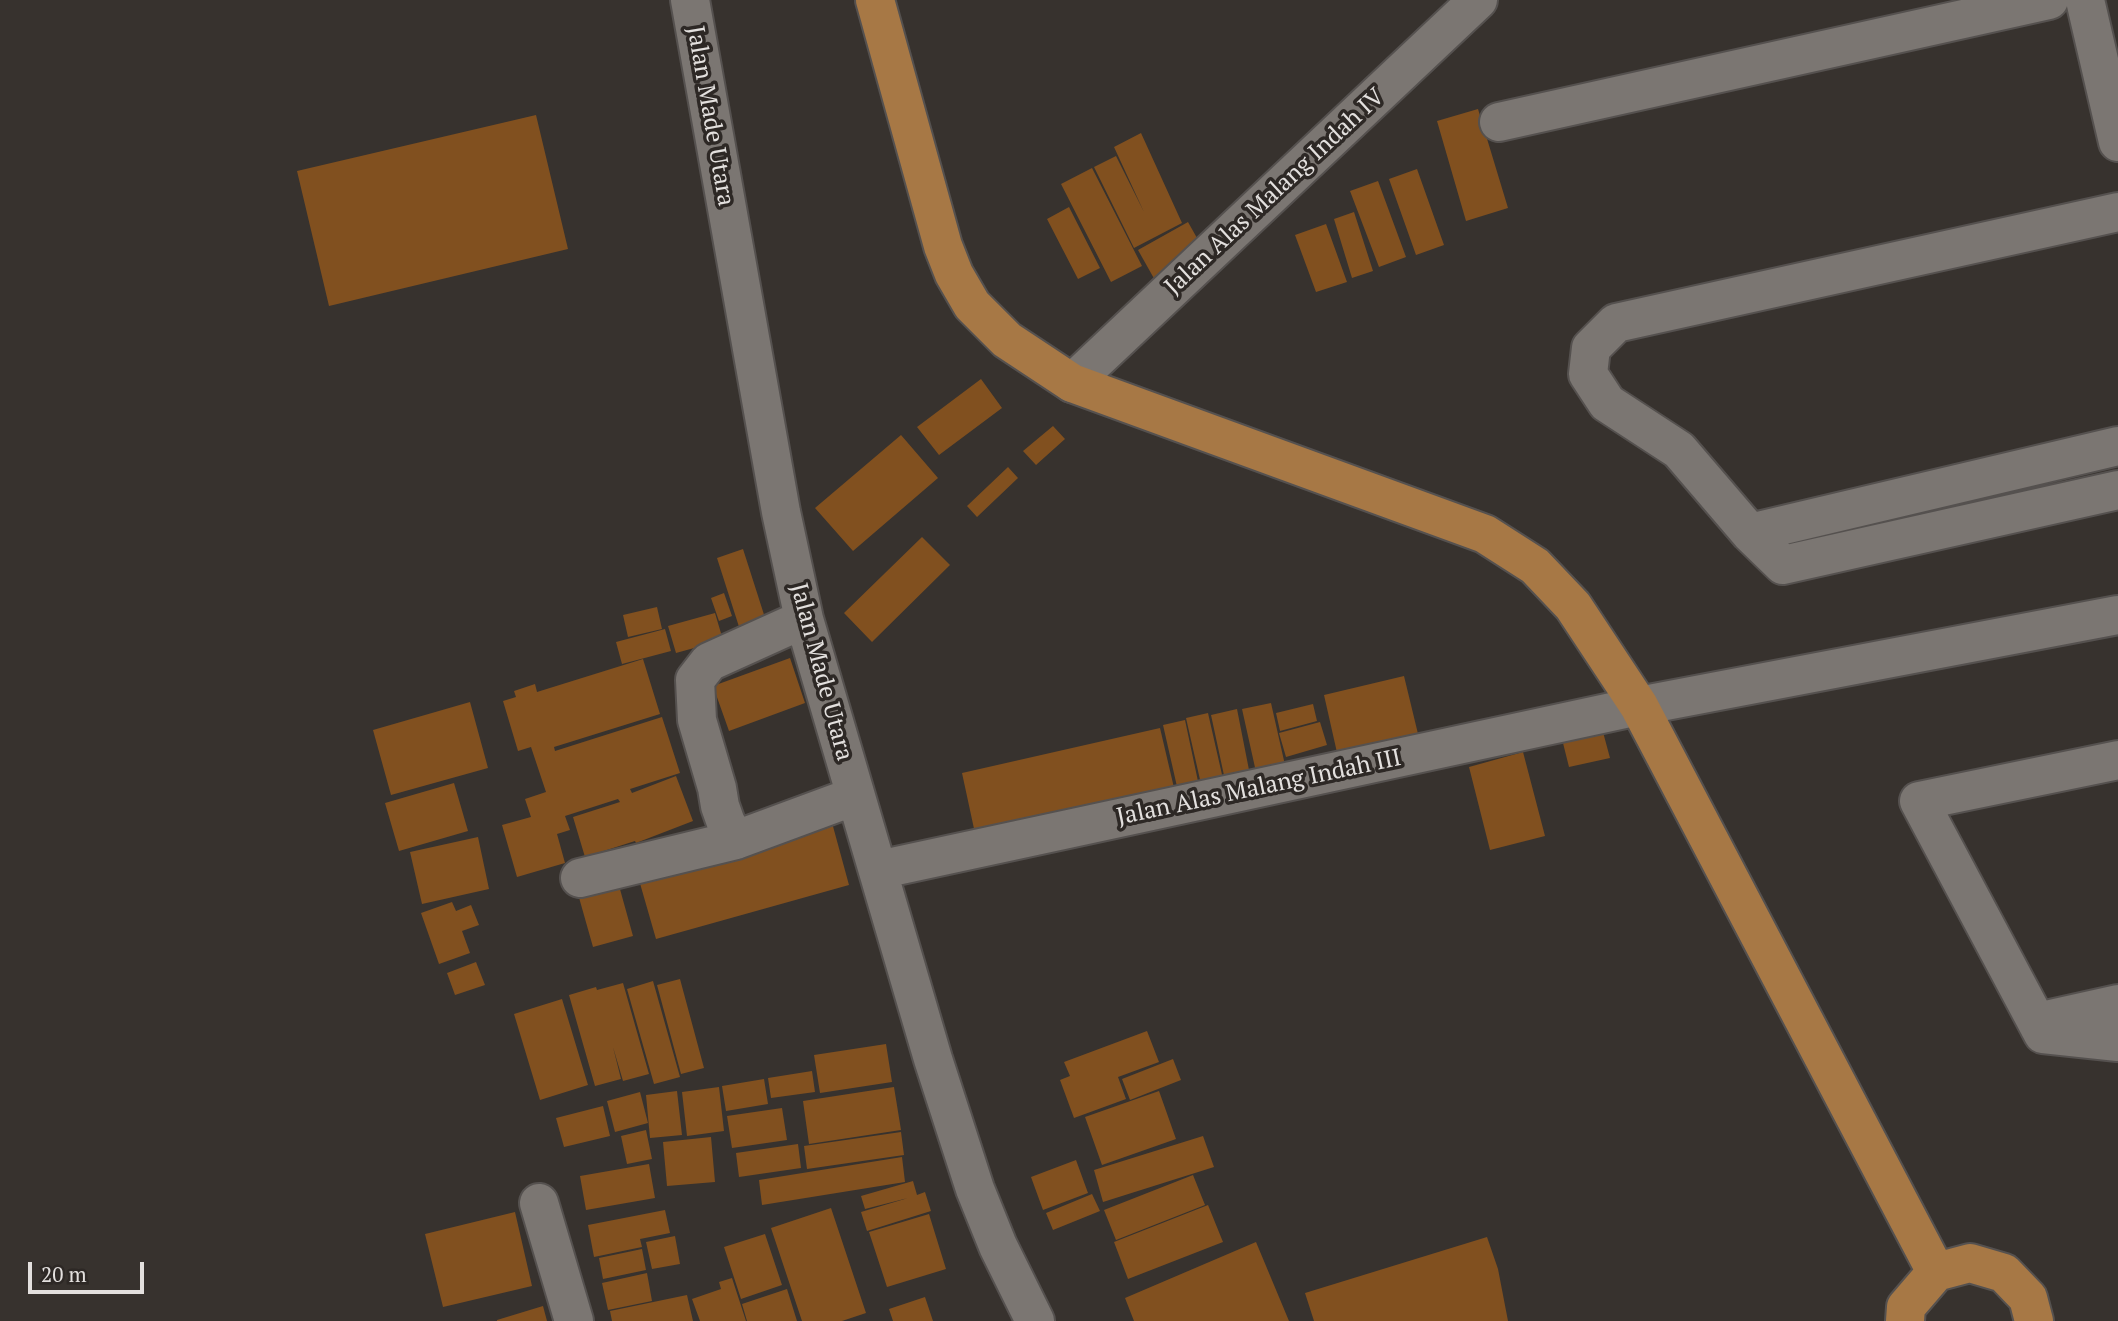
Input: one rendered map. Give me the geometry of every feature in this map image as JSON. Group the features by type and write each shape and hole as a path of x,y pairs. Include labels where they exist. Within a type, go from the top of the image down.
{"main road":[{"path":"875,0 943,246 954,274 972,305 1007,340 1072,383 1485,534 1535,566 1573,606 1639,706 1936,1272"},
{"path":"1905,1321 1906,1307 1936,1272 1970,1263 2004,1273 2028,1298 2034,1321"}],"street":[{"name":"Jalan Made Utara","path":"690,0 781,512 804,619 933,1059 975,1189 998,1246 1035,1321"},
{"name":"Jalan Alas Malang Indah IV","path":"1072,383 1478,0"},
{"path":"1499,122 2049,0"},
{"path":"2085,0 2118,142"},
{"path":"2118,212 1616,323 1591,348 1588,374 1607,403 1679,450 1751,533 1783,565 2118,490"},
{"path":"1751,533 2118,446"},
{"name":"Jalan Alas Malang Indah III","path":"878,870 1639,706 2118,615"},
{"path":"736,840 720,806 697,720 695,680 709,662 804,619"},
{"path":"2118,760 1919,801 2043,1034 2118,1042"},
{"path":"580,878 736,840 855,796"},
{"path":"2037,1023 2118,1004"},
{"path":"538,1203 574,1321"}],"building":[{"path":"1478,109 1508,208 1466,221 1437,121"},
{"path":"536,115 568,249 329,306 297,171"},
{"path":"1141,133 1182,223 1134,248 1094,167 1116,156 1144,212 1114,147"},
{"path":"1092,168 1142,266 1111,282 1061,184"},
{"path":"1417,169 1444,245 1416,255 1389,179"},
{"path":"1378,181 1406,257 1379,267 1350,191"},
{"path":"1069,207 1100,268 1078,279 1047,219"},
{"path":"1354,212 1373,271 1352,278 1334,219"},
{"path":"1188,222 1206,254 1156,282 1138,250"},
{"path":"1326,224 1347,282 1316,292 1295,235"},
{"path":"981,379 1002,408 939,455 917,427"},
{"path":"1053,426 1065,439 1036,465 1023,451"},
{"path":"901,435 938,478 853,551 815,508"},
{"path":"1008,467 1018,478 977,517 967,506"},
{"path":"922,537 950,565 872,642 844,613"},
{"path":"743,549 767,624 741,633 717,558"},
{"path":"724,593 732,616 719,621 711,598"},
{"path":"657,607 662,629 628,637 623,615"},
{"path":"715,613 723,640 676,653 668,626"},
{"path":"665,629 671,651 622,664 616,642"},
{"path":"790,658 805,703 729,731 713,686"},
{"path":"643,659 660,714 554,747 555,751 662,717 680,773 630,789 632,793 676,776 693,821 636,843 635,841 585,857 573,817 620,802 618,799 565,816 570,830 557,834 565,863 517,877 502,825 531,817 525,799 546,792 531,747 518,751 503,701 516,697 514,691 535,684 537,692"},
{"path":"1404,676 1419,738 1338,757 1324,695"},
{"path":"470,702 488,768 391,795 373,730"},
{"path":"1271,703 1285,765 1256,772 1242,709"},
{"path":"1313,704 1317,721 1280,731 1276,713"},
{"path":"1237,709 1250,775 1225,780 1211,715"},
{"path":"1208,713 1223,779 1201,784 1186,718"},
{"path":"1185,720 1199,786 1178,791 1163,725"},
{"path":"1320,722 1327,745 1286,757 1279,733"},
{"path":"1160,728 1175,792 976,838 962,773"},
{"path":"1603,732 1610,758 1569,767 1563,743"},
{"path":"1523,752 1545,836 1490,850 1469,767"},
{"path":"454,783 468,831 399,851 385,803"},
{"path":"831,819 849,885 656,939 637,873"},
{"path":"478,837 489,889 422,904 410,852"},
{"path":"618,882 633,936 593,947 578,894"},
{"path":"452,902 456,911 471,905 479,925 462,931 470,953 439,964 421,913"},
{"path":"476,962 485,985 455,995 447,973"},
{"path":"680,979 704,1068 681,1074 657,985"},
{"path":"653,981 680,1077 654,1084 627,989"},
{"path":"623,983 649,1074 623,1081 613,1047 621,1079 595,1086 569,995"},
{"path":"562,999 588,1085 540,1100 514,1014"},
{"path":"1147,1031 1159,1062 1118,1077 1126,1099 1074,1118 1060,1080 1070,1076 1064,1062"},
{"path":"886,1044 892,1082 820,1093 814,1055"},
{"path":"1173,1059 1181,1080 1130,1100 1122,1079"},
{"path":"812,1071 815,1092 771,1098 768,1078"},
{"path":"764,1079 768,1104 726,1111 722,1086"},
{"path":"719,1087 724,1131 687,1136 682,1092"},
{"path":"894,1087 901,1130 809,1144 803,1101"},
{"path":"677,1091 682,1135 650,1138 646,1095"},
{"path":"1159,1091 1176,1139 1102,1165 1085,1117"},
{"path":"640,1092 648,1123 615,1132 607,1101"},
{"path":"603,1106 610,1136 564,1147 556,1118"},
{"path":"782,1108 787,1140 732,1148 727,1116"},
{"path":"646,1130 652,1159 627,1164 621,1136"},
{"path":"901,1132 904,1155 807,1169 804,1146"},
{"path":"1203,1136 1214,1167 1103,1202 1094,1170"},
{"path":"711,1137 715,1182 667,1186 663,1142"},
{"path":"798,1144 801,1168 739,1177 736,1153"},
{"path":"902,1157 905,1182 762,1205 759,1180"},
{"path":"1076,1160 1088,1193 1043,1210 1031,1177"},
{"path":"649,1164 655,1198 586,1210 580,1176"},
{"path":"1193,1175 1205,1205 1116,1240 1104,1210"},
{"path":"913,1181 917,1195 925,1192 931,1211 867,1231 861,1212 908,1198 865,1209 861,1196"},
{"path":"1092,1194 1100,1211 1053,1230 1046,1213"},
{"path":"1208,1205 1223,1242 1128,1279 1114,1242"},
{"path":"831,1208 866,1313 842,1321 802,1321 771,1228"},
{"path":"665,1210 670,1233 640,1239 642,1247 594,1257 588,1225"},
{"path":"515,1212 532,1286 443,1307 425,1234"},
{"path":"929,1214 946,1269 887,1287 869,1232"},
{"path":"765,1234 782,1285 741,1299 724,1247"},
{"path":"675,1236 680,1264 652,1269 646,1242"},
{"path":"1487,1237 1498,1269 1508,1321 1314,1321 1305,1293"},
{"path":"1256,1242 1289,1321 1134,1321 1125,1298"},
{"path":"642,1249 646,1270 603,1279 599,1258"},
{"path":"647,1273 652,1301 608,1310 602,1283"},
{"path":"732,1278 746,1321 700,1321 692,1299 721,1289 719,1282"},
{"path":"787,1289 797,1321 747,1321 742,1304"},
{"path":"687,1295 693,1321 612,1321 610,1311"},
{"path":"925,1297 933,1321 893,1321 889,1309"},
{"path":"543,1306 547,1321 497,1321 497,1320"}]}
